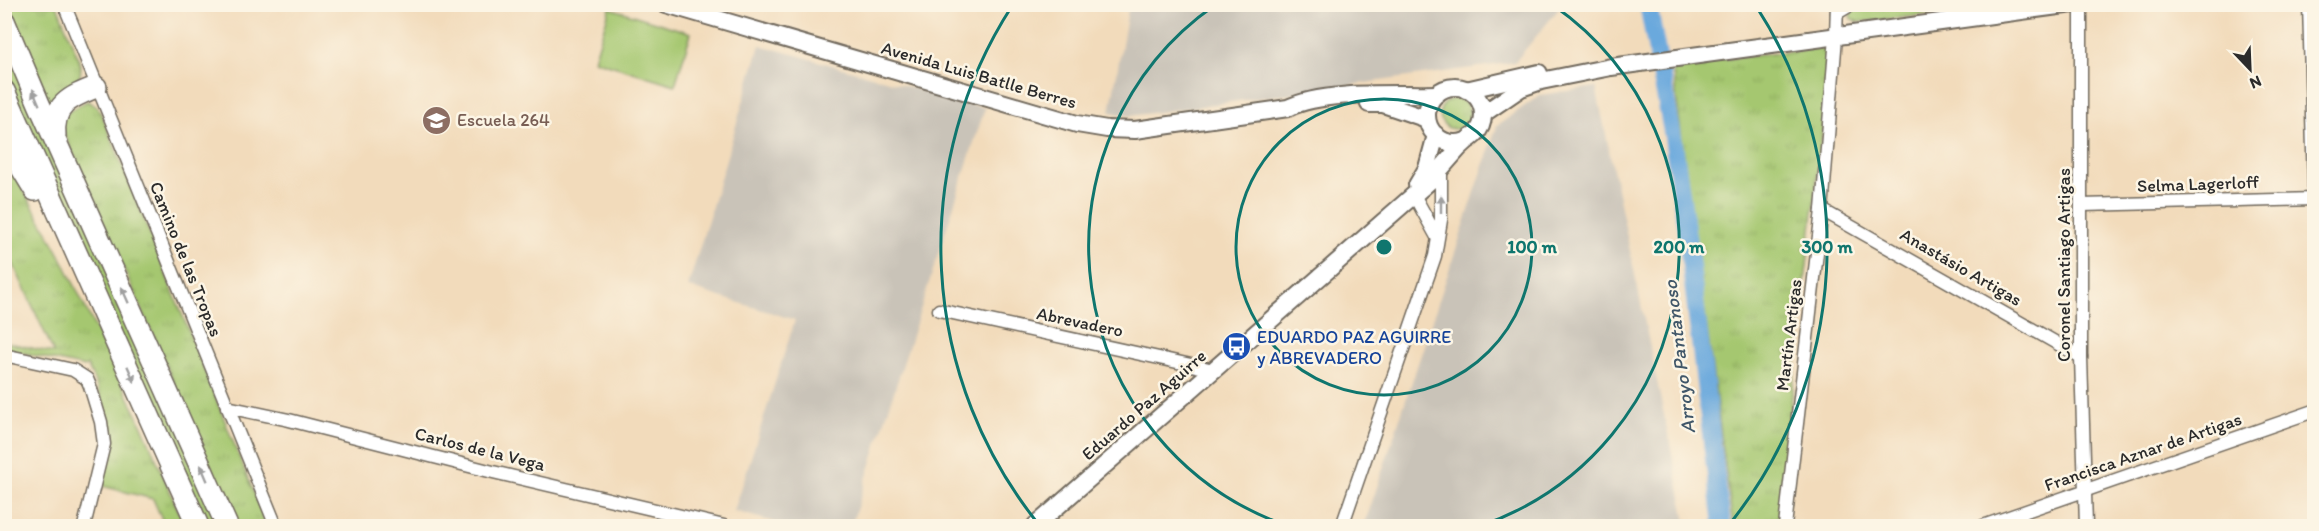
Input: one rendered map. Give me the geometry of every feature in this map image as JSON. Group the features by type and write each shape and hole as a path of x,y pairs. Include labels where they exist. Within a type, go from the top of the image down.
{"highway":[{"path":"4,21 227,526"},
{"path":"55,140 55,117 61,106 77,94 96,87"},
{"path":"4,91 198,526"},
{"path":"4,139 79,260"}],"main road":[{"name":"Avenida Luis Batlle Berres","path":"666,4 691,8 1077,124 1107,129 1135,130 1288,108 1298,110 1350,104 1383,104 1427,119"},
{"path":"1483,114 1521,88 1541,81 1619,67 2073,4"},
{"path":"1466,90 1478,99 1483,114 1478,131 1464,141 1449,142 1436,135 1427,119 1431,101 1437,94 1451,88 1466,90 1539,73 1591,66 1619,67"},
{"name":"Avenida Luis Batlle Berres","path":"1288,108 1297,103 1351,95 1437,94"},
{"path":"1433,171 1436,135"},
{"name":"Eduardo Paz Aguirre","path":"1035,526 1413,195 1433,171 1471,138"}],"street":[{"name":"Camino de las Tropas","path":"64,4 276,526"},
{"path":"1837,9 1852,4"},
{"name":"Coronel Santiago Artigas","path":"2081,4 2081,357 2086,526"},
{"path":"2309,4 2314,187"},
{"name":"Martín Artigas","path":"1785,526 1822,210 1837,9"},
{"path":"1341,526 1435,256 1441,220 1433,171"},
{"path":"1413,195 1427,215 1437,237"},
{"name":"Selma Lagerloff","path":"2082,205 2314,199"},
{"name":"Anastásio Artigas","path":"1822,210 2081,357"},
{"name":"Abrevadero","path":"939,310 1214,370"},
{"path":"4,355 78,372 87,379 101,422 104,444 84,526"},
{"name":"Carlos de la Vega","path":"227,407 279,417 493,472 724,526"},
{"name":"Francisca Aznar de Artigas","path":"1983,526 2314,411"}],"shaded area":[{"path":"1129,4 1562,5 1515,62 1130,116 1110,112"},
{"path":"760,45 985,108 851,526 788,526 734,511 795,320 688,287"},
{"path":"1596,87 1687,526 1364,526 1497,126 1540,95"}],"green space":[{"path":"7,5 57,5 81,66 76,85 53,111"},
{"path":"1859,5 2022,5 1859,22 1851,19 1850,14"},
{"path":"610,8 691,33 675,85 594,60"},
{"path":"4,35 222,526 205,526 29,132 5,77"},
{"path":"1824,48 1830,51 1829,73 1777,526 1733,526 1672,65"},
{"path":"1455,99 1466,103 1470,114 1466,125 1455,129 1444,125 1440,114 1444,103"},
{"path":"87,101 97,107 102,115 267,526 237,526 61,126 60,116"},
{"path":"4,156 59,253 138,417 185,526 165,526 153,499 102,486 108,458 109,434 105,410 87,365 85,367 5,349 5,342 54,353 5,246"}],"waterway":[{"name":"Arroyo Pantanoso","path":"1648,4 1673,137 1722,526"}],"place":[{"name":"Escuela 264","path":"436,120"},
{"name":"EDUARDO PAZ AGUIRRE y ABREVADERO","path":"1236,347"}]}
